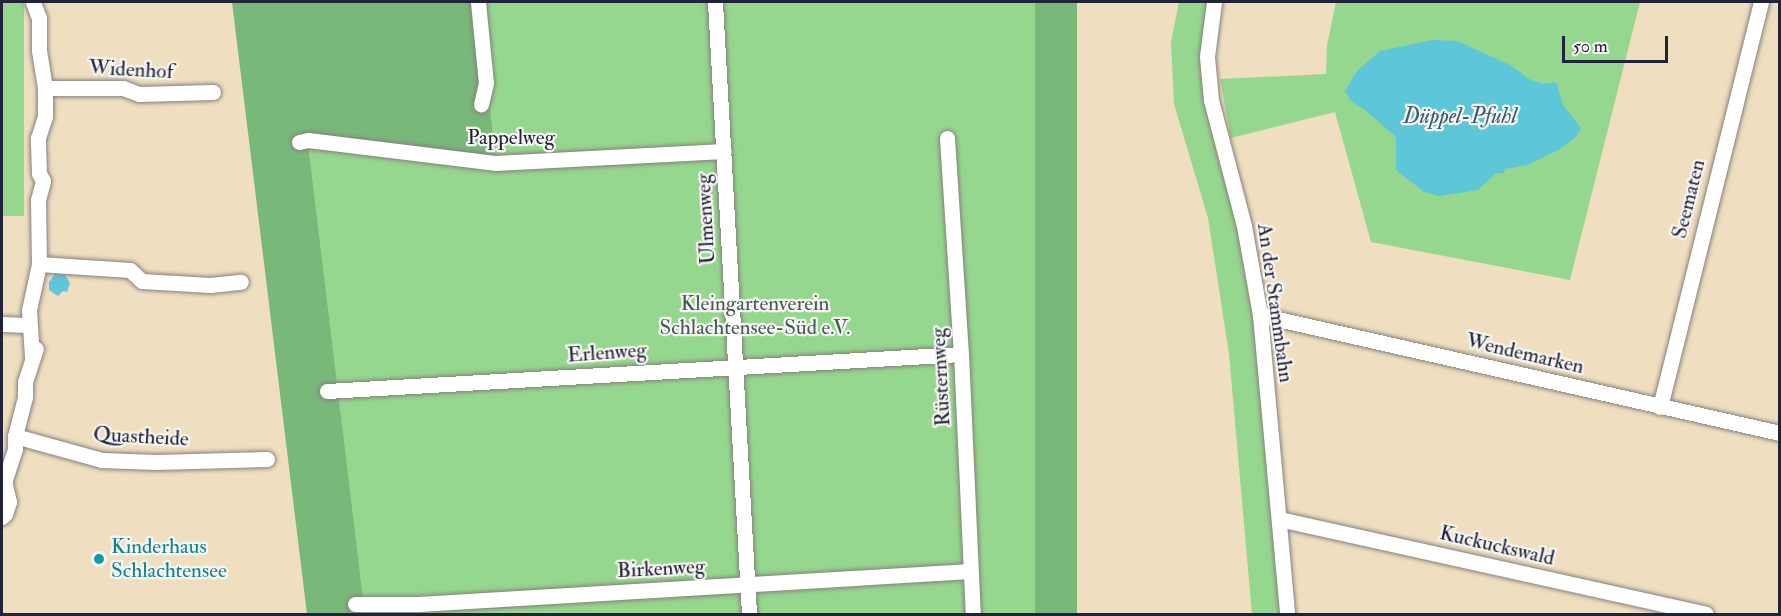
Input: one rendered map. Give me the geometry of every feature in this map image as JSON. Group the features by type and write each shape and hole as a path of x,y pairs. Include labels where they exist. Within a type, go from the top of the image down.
{"street":[{"path":"32,357 28,310 39,264 38,200 43,189 43,181 39,173 38,138 45,117 45,88 39,50 39,18 33,2"},
{"path":"39,18 45,2"},
{"path":"478,2 486,83 481,104"},
{"name":"Ulmenweg","path":"715,2 749,615"},
{"name":"An der Stammbahn","path":"1214,2 1207,57 1211,100 1244,226 1260,315 1287,615"},
{"name":"Seematen","path":"1660,407 1761,2"},
{"name":"Widenhof","path":"45,88 123,88 139,94 213,92"},
{"name":"Rüsternweg","path":"947,138 961,354 973,615"},
{"name":"Pappelweg","path":"299,142 308,140 495,163 724,151"},
{"path":"39,264 130,270 142,281 210,285 241,282"},
{"path":"2,517 9,502 3,487 15,449 15,436 32,357 39,343 39,309 35,287"},
{"name":"Wendemarken","path":"1260,315 1779,433"},
{"path":"2,324 28,326"},
{"name":"Erlenweg","path":"327,391 961,354"},
{"name":"Quastheide","path":"15,436 102,460 156,462 267,459"},
{"name":"Kuckuckswald","path":"1279,519 1706,615"},
{"name":"Birkenweg","path":"355,604 418,604 970,571"}],"green space":[{"path":"2,2 24,2 24,216 2,216"},
{"path":"232,2 480,2 496,170 308,145 365,614 307,614"},
{"name":"Kleingartenverein Schlachtensee-Süd e.V.","path":"480,2 1035,2 1073,614 365,614 307,144"},
{"path":"1035,2 1077,2 1077,614 1035,614"},
{"path":"1179,2 1214,2 1207,57 1244,226 1287,614 1252,614 1229,354 1208,218 1174,104 1171,42"},
{"path":"1336,2 1640,2 1570,280 1371,242 1335,112 1231,138 1220,79 1326,74 1327,45"}],"water":[{"name":"Düppel-Pfuhl","path":"1433,40 1457,41 1510,65 1529,79 1542,84 1556,82 1563,105 1581,128 1577,136 1560,149 1528,165 1505,169 1504,173 1495,174 1478,190 1439,196 1424,192 1396,170 1396,137 1365,110 1352,102 1345,91 1357,71 1380,51"},
{"path":"55,274 65,275 70,283 67,292 63,291 58,296 49,290 49,282"}],"place":[{"name":"Kinderhaus Schlachtensee","path":"99,559"}]}
